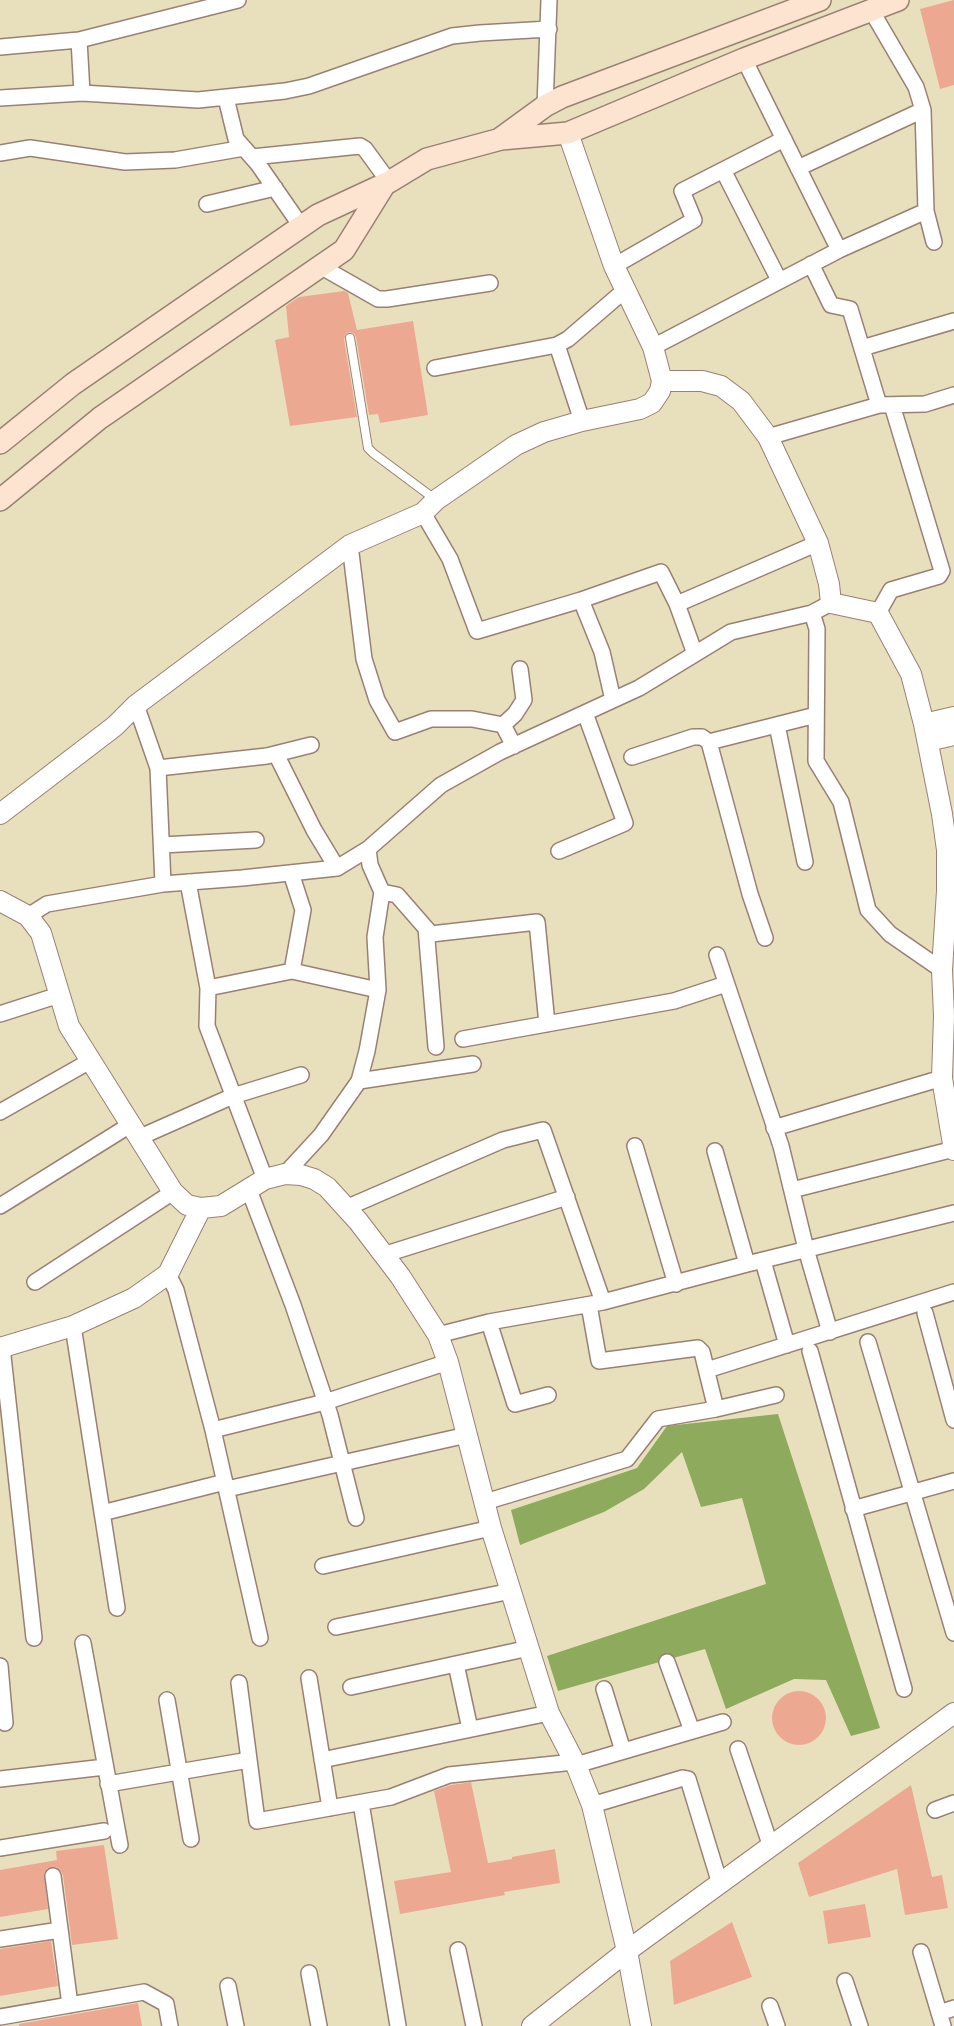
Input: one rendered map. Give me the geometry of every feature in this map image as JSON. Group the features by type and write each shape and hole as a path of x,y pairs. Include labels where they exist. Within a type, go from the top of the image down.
{"main road":[{"path":"501,139 545,106 562,97 795,5 820,0"},
{"path":"0,443 74,384 301,226 318,215 387,183 427,159 501,139 568,134 869,5 898,0"},
{"path":"0,500 100,418 344,250 387,183"}],"street":[{"path":"0,47 79,40 238,0"},
{"path":"545,106 549,0"},
{"path":"869,5 916,87 923,110 926,211 934,242"},
{"path":"0,98 82,93 198,100 226,98 297,89 452,36 549,29"},
{"path":"79,40 82,93"},
{"path":"744,59 839,250"},
{"path":"226,98 236,139 275,188 301,226"},
{"path":"798,168 923,110"},
{"path":"0,814 115,726 136,705 350,545 429,506 516,445 544,432 582,421 640,409 652,403 660,391 662,381 653,347 614,266 568,134"},
{"path":"614,266 694,220 682,191 784,139"},
{"path":"0,153 30,148 125,162 360,146 365,149 387,183"},
{"path":"723,170 779,280"},
{"path":"207,204 275,188"},
{"path":"653,347 839,250 926,211"},
{"path":"811,264 831,305 850,308 862,348 886,405 942,571 939,576 891,590 878,613"},
{"path":"320,266 378,299 490,283"},
{"path":"435,368 557,345 568,339 625,290"},
{"path":"862,348 954,321"},
{"path":"557,345 582,421"},
{"path":"662,381 702,381 721,386 741,401 768,437 818,543 829,584 831,603"},
{"path":"768,437 886,405 925,404 954,396"},
{"path":"429,506 477,631 581,600 661,572 695,654"},
{"path":"676,604 818,543"},
{"path":"350,545 364,659 376,699 395,732 432,719 472,719 503,725"},
{"path":"581,600 602,652 614,699"},
{"path":"28,916 47,904 163,884 337,868 368,849 441,785 514,746 639,688 731,632 812,613 831,603 878,613 911,674 926,733 942,814 947,850 942,970 949,1016 942,1078 954,1150 792,1190"},
{"path":"812,613 817,629 816,761 841,802 868,910 890,934 942,970"},
{"path":"503,725 515,714 524,700 520,669"},
{"path":"136,705 158,768 163,884"},
{"path":"559,851 625,823 585,713"},
{"path":"709,742 816,715"},
{"path":"926,733 954,717"},
{"path":"503,725 514,746"},
{"path":"777,725 805,862"},
{"path":"926,733 954,735"},
{"path":"632,757 693,737 702,737 709,742 750,894 765,938"},
{"path":"158,768 276,754 311,745"},
{"path":"276,754 314,830 337,868"},
{"path":"162,845 256,840"},
{"path":"285,1174 321,1135 359,1081 368,1051 378,990 375,938 382,892 370,865 368,849"},
{"path":"291,873 303,910 292,971"},
{"path":"188,882 208,988 207,1026 233,1096 293,1305 326,1402 356,1518"},
{"path":"382,892 397,895 431,934 537,922 547,1024"},
{"path":"0,902 28,916 40,933 69,1026 173,1192 187,1205 201,1209 221,1206 257,1184 285,1174 314,1179 327,1187 384,1255 438,1335 448,1362 491,1528 549,1713 575,1763 591,1805 627,1951 641,2026"},
{"path":"426,927 436,1047"},
{"path":"717,955 774,1128 830,1332"},
{"path":"208,988 292,971 378,990"},
{"path":"464,1039 674,1001 726,984"},
{"path":"0,1014 59,995"},
{"path":"0,1112 90,1061"},
{"path":"359,1081 473,1064"},
{"path":"0,1206 134,1132 233,1096 301,1075"},
{"path":"774,1128 942,1078"},
{"path":"345,1208 503,1140 543,1130 567,1197 596,1304 599,1361 695,1347 700,1349 716,1409"},
{"path":"635,1146 676,1284"},
{"path":"716,1151 747,1264"},
{"path":"35,1282 173,1192"},
{"path":"384,1255 567,1197"},
{"path":"34,1638 1,1347 73,1326 134,1298 168,1274 201,1209"},
{"path":"438,1335 489,1322 596,1304 954,1213"},
{"path":"763,1261 787,1345"},
{"path":"168,1274 176,1290 213,1430 260,1638"},
{"path":"707,1370 954,1292"},
{"path":"925,1313 954,1420"},
{"path":"489,1322 515,1404 548,1395"},
{"path":"73,1326 117,1608"},
{"path":"868,1342 954,1634"},
{"path":"810,1351 904,1689"},
{"path":"213,1430 326,1402 448,1362"},
{"path":"484,1502 627,1459 658,1419 776,1395"},
{"path":"102,1513 343,1464 467,1435"},
{"path":"853,1509 954,1481"},
{"path":"323,1566 491,1528"},
{"path":"336,1627 511,1591"},
{"path":"83,1643 120,1845"},
{"path":"351,1687 529,1648"},
{"path":"667,1662 692,1731"},
{"path":"456,1664 470,1729"},
{"path":"0,1666 5,1723"},
{"path":"309,1678 330,1808"},
{"path":"239,1683 257,1821 391,1797 449,1775 575,1763 723,1722"},
{"path":"604,1689 623,1751"},
{"path":"167,1700 191,1839"},
{"path":"322,1760 549,1713"},
{"path":"532,2026 627,1951 954,1713"},
{"path":"738,1749 771,1847"},
{"path":"108,1784 249,1760"},
{"path":"0,1779 105,1767"},
{"path":"591,1805 683,1778 688,1779 720,1884"},
{"path":"361,1803 398,2026"},
{"path":"935,1810 954,1803"},
{"path":"0,1848 104,1831"},
{"path":"53,1876 70,2005"},
{"path":"0,1939 60,1930"},
{"path":"458,1950 474,2026"},
{"path":"921,1952 945,2016"},
{"path":"309,1974 319,2026"},
{"path":"845,1981 860,2026"},
{"path":"228,1986 236,2026"},
{"path":"0,2017 144,1992 166,2004 170,2026"},
{"path":"770,2006 777,2026"}],"lane":[{"path":"350,338 368,448 429,506"}],"green space":[{"path":"778,1414 880,1728 851,1736 826,1680 794,1679 726,1709 705,1649 558,1691 547,1656 766,1584 742,1498 701,1507 682,1452 644,1489 604,1512 520,1545 511,1510 637,1468 667,1426"}],"building":[{"path":"954,0 954,85 940,89 920,9"},
{"path":"344,291 348,293 357,330 413,321 428,415 380,423 378,414 369,415 356,337 350,332 344,339 357,417 290,426 275,340 289,337 286,306 299,297"},
{"path":"799,1691 818,1699 826,1718 818,1737 799,1745 780,1737 772,1718 780,1699"},
{"path":"471,1782 488,1863 555,1849 560,1883 504,1892 505,1895 400,1914 394,1881 451,1872 434,1791 451,1785"},
{"path":"911,1785 932,1877 942,1875 948,1908 905,1915 897,1869 809,1897 798,1863"},
{"path":"104,1845 118,1939 72,1945 63,1875 56,1867 48,1868 44,1873 48,1909 0,1917 0,1870 57,1860 56,1851"},
{"path":"865,1904 871,1937 828,1944 823,1911"},
{"path":"732,1922 752,1977 674,2005 670,1961"},
{"path":"51,1941 58,1986 0,1996 0,1949"},
{"path":"138,2003 142,2026 19,2026 19,2024"}]}
